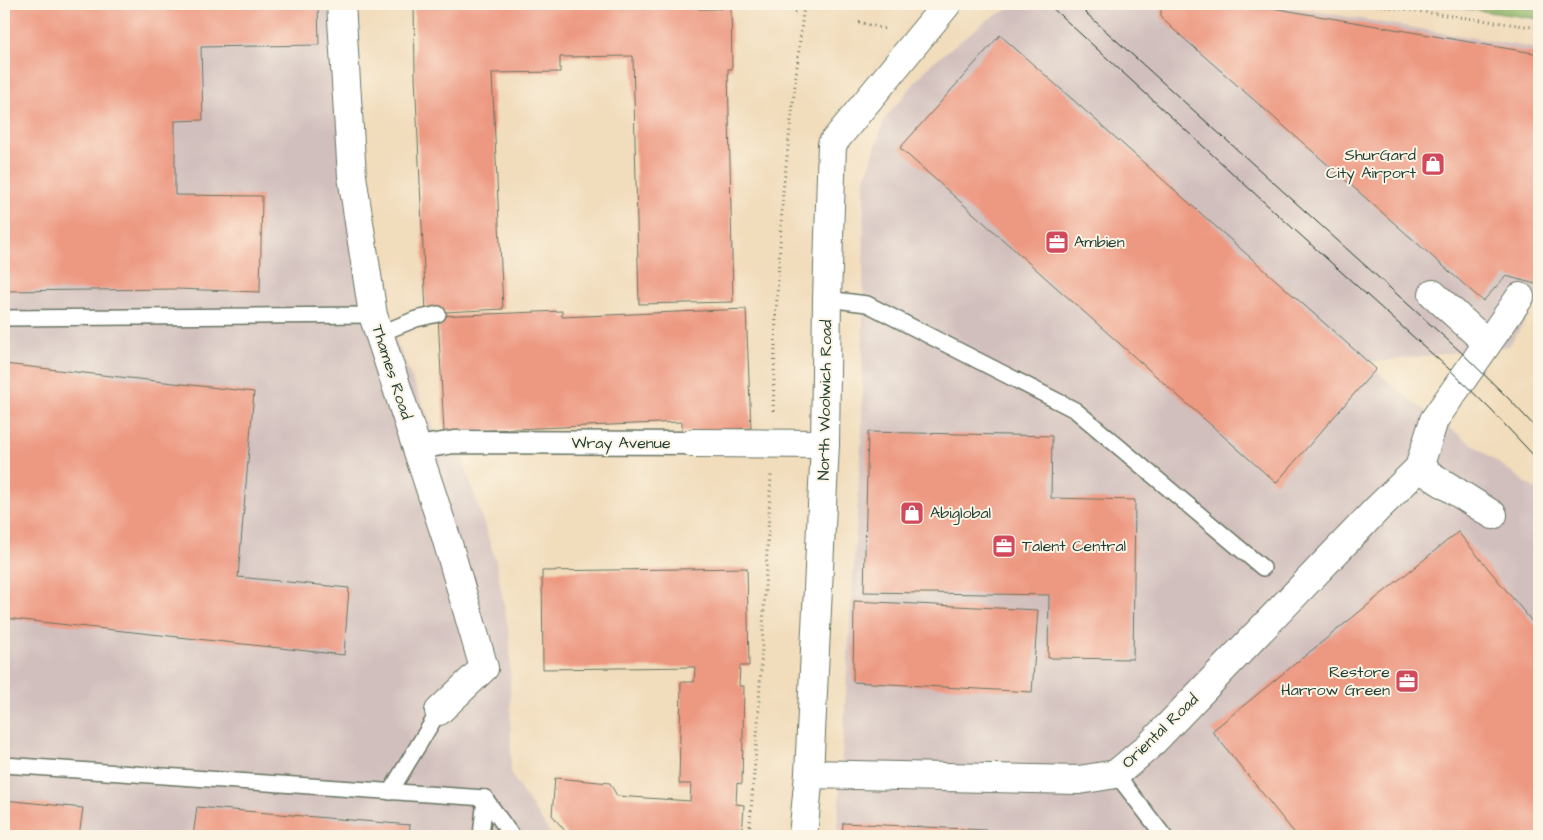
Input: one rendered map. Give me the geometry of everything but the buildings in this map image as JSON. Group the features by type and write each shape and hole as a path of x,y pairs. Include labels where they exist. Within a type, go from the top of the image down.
{"street":[{"name":"Thames Road","path":"341,4 352,176 376,325 446,537 484,668 438,711"},
{"name":"North Woolwich Road","path":"804,836 809,774 825,444 832,144 943,5"},
{"path":"1433,294 1487,343"},
{"name":"Oriental Road","path":"809,774 1079,780 1116,774 1149,746 1378,508 1419,468 1434,420 1520,297"},
{"name":"Wray Avenue","path":"417,448 454,442 825,444"},
{"path":"1419,468 1493,515"}],"lane":[{"path":"827,299 867,304 1075,410 1263,568"},
{"path":"4,318 376,325 438,314"},
{"path":"390,792 438,711"},
{"path":"4,765 485,798"},
{"path":"1116,774 1164,836"},
{"path":"481,836 485,798"},
{"path":"485,798 512,836"}],"path":[{"path":"773,413 776,314 784,192 805,4"},
{"path":"1366,4 1539,28"},
{"path":"790,10 799,13"},
{"path":"859,22 887,29 891,24"},
{"path":"749,836 758,723 771,471"}],"shaded area":[{"path":"4,4 332,4 350,232 437,438 462,457 496,561 510,639 511,775 552,836 4,836"},
{"path":"1019,4 1272,4 1539,49 1539,299 1509,346 1368,363 1405,396 1539,492 1539,836 837,836 862,431 864,182 885,118 931,64 987,20"}],"green space":[{"path":"1430,4 1539,4 1539,19"}],"tram line":[{"path":"1048,4 1449,369 1539,461"},
{"path":"1076,4 1462,353 1539,431"}],"place":[{"name":"ShurGard City Airport","path":"1433,164"},
{"name":"Ambien","path":"1057,242"},
{"name":"Abiglobal","path":"912,513"},
{"name":"Talent Central","path":"1004,546"},
{"name":"Restore Harrow Green","path":"1407,681"}]}
